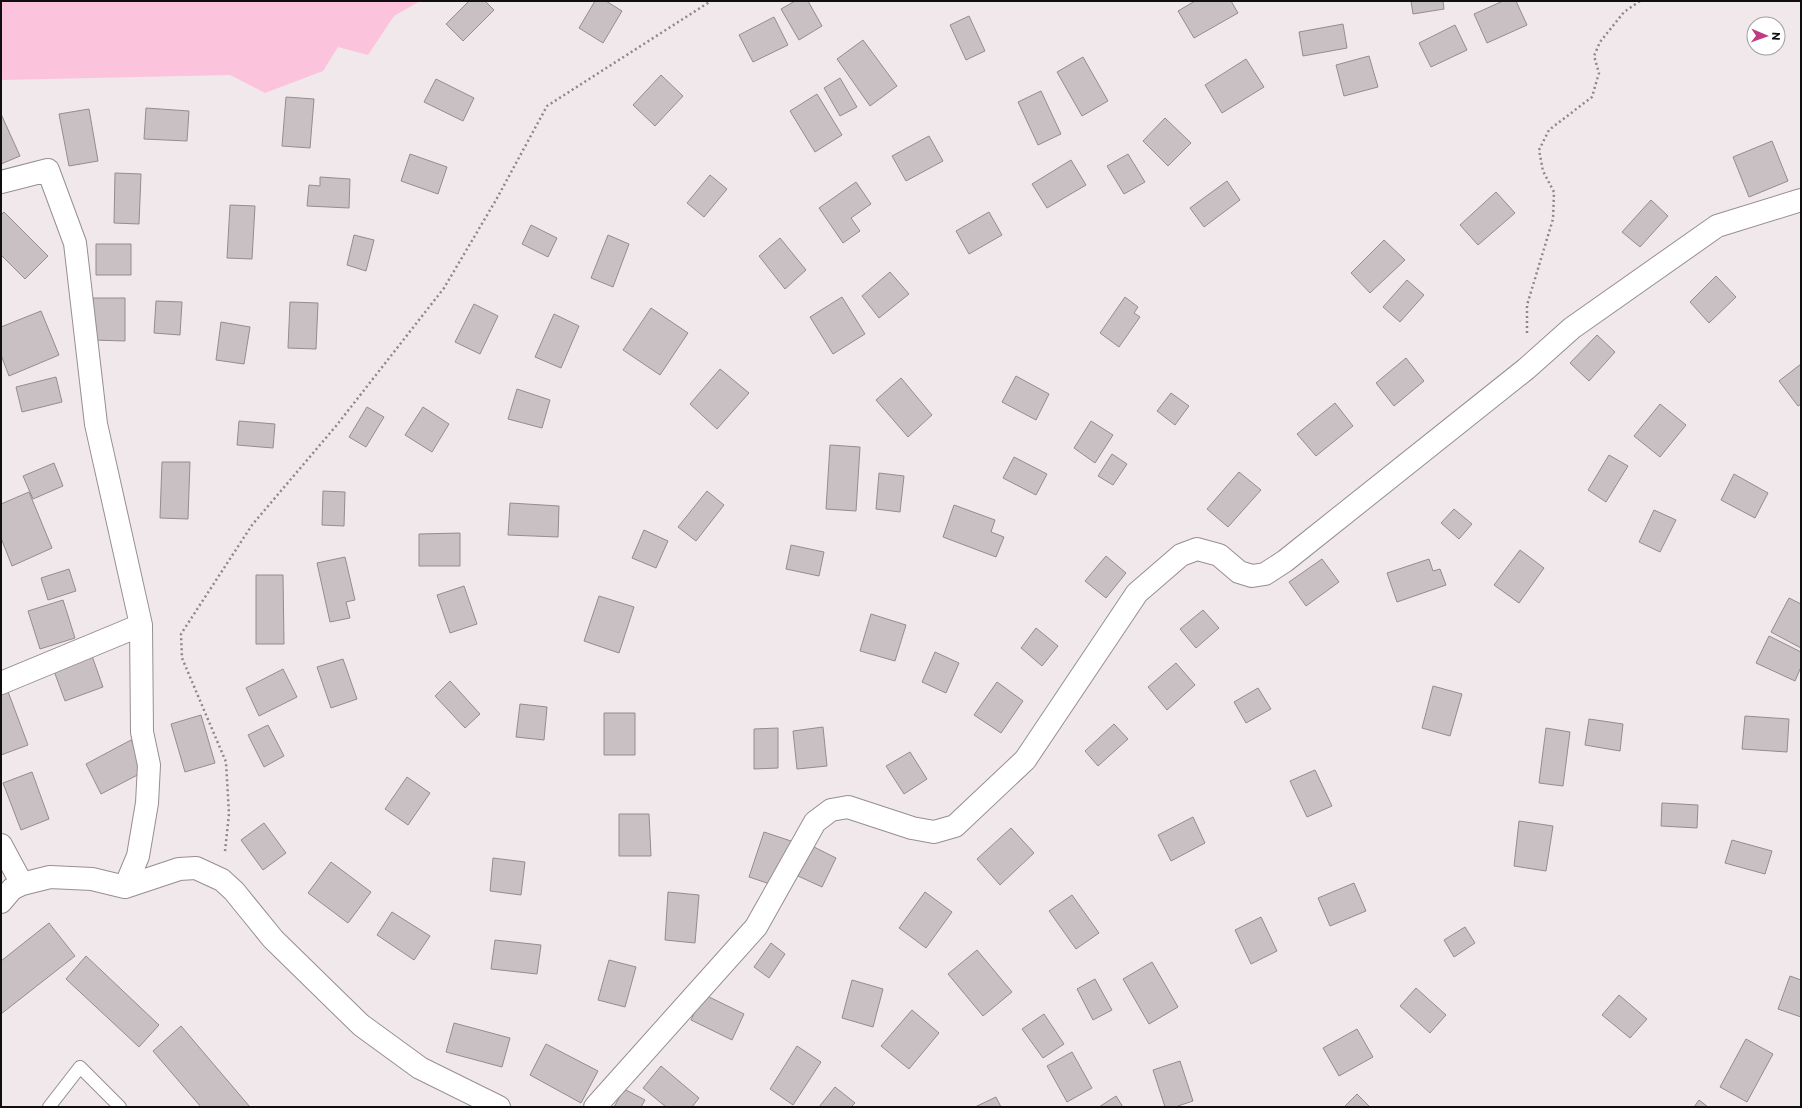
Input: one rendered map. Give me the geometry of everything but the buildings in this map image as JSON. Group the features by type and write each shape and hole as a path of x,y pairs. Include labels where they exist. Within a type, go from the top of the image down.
{"street":[{"path":"1,182 48,170 75,243 96,424 142,625 142,732 149,773 147,803 138,856 125,887"},
{"path":"595,1107 756,927 815,822 831,810 848,807 912,828 934,832 955,826 1025,760 1137,593 1181,555 1197,549 1219,555 1239,572 1252,576 1265,574 1285,561 1526,369 1572,328 1717,226 1801,200"},
{"path":"1,683 142,625"},
{"path":"1,845 22,884"},
{"path":"1,902 12,889 22,884 50,877 92,879 125,887 179,869 196,868 222,880 234,891 273,939 361,1025 420,1068 499,1107"}],"lane":[{"path":"49,1107 80,1067 120,1107"}],"path":[{"path":"222,880 229,814 226,762 182,658 181,634 252,525 336,426 444,288 496,200 547,106 711,1"},
{"path":"1526,369 1527,305 1553,219 1554,192 1543,172 1539,150 1549,130 1592,97 1599,73 1594,56 1600,42 1624,12 1640,1"}],"shaded area":[{"path":"1,1 420,1 394,16 368,55 338,47 323,71 265,93 230,75 1,80"}]}
